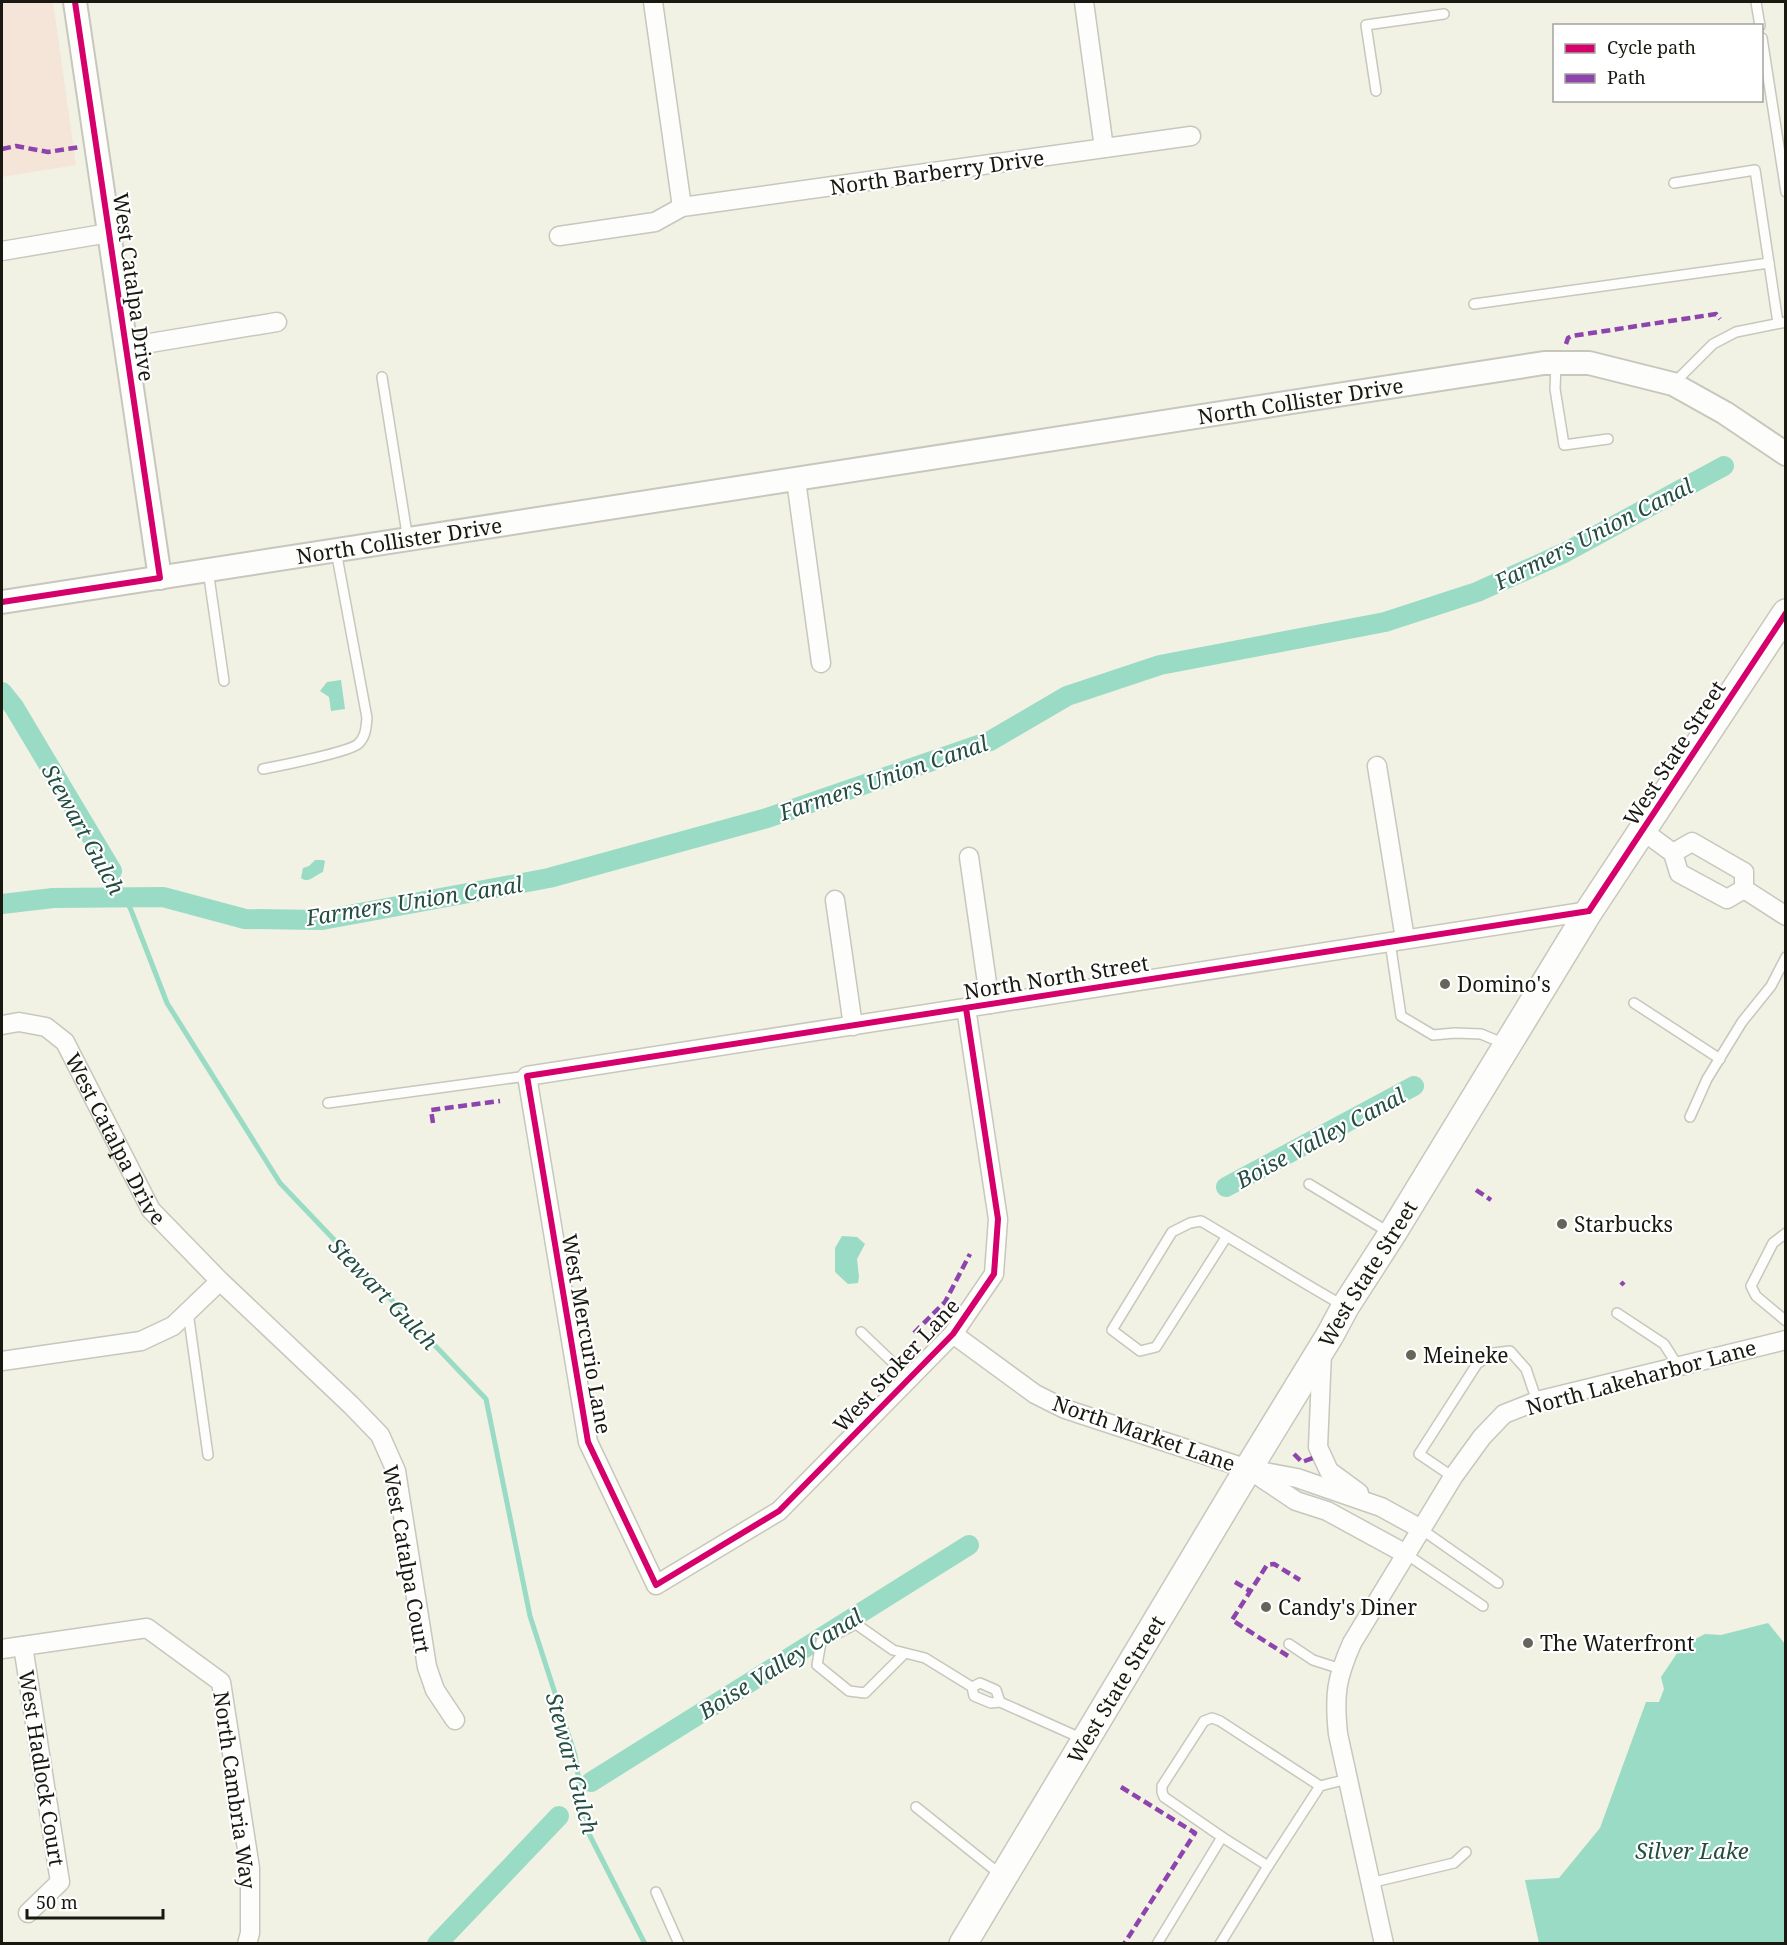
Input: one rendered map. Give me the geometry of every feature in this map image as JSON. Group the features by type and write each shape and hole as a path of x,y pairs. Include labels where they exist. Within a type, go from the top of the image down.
{"main road":[{"name":"West State Street","path":"963,1944 1346,1307 1589,911 1785,613"}],"street":[{"name":"West Catalpa Drive","path":"75,2 160,578"},
{"path":"559,236 655,222 682,207 653,2"},
{"path":"1084,2 1104,148"},
{"name":"North Barberry Drive","path":"682,207 1191,136"},
{"path":"2,251 109,233"},
{"path":"126,347 278,322"},
{"name":"North Collister Drive","path":"2,602 1544,363 1589,363 1673,384 1725,413 1785,454"},
{"path":"796,480 821,663"},
{"path":"1377,766 1397,940"},
{"path":"1643,831 1673,853 1679,873 1727,899 1744,889"},
{"path":"1673,853 1692,842 1700,846 1744,872 1744,889"},
{"path":"969,857 990,1004"},
{"path":"1744,889 1785,916"},
{"path":"835,900 853,1026"},
{"name":"North North Street","path":"527,1076 1589,911"},
{"name":"West Stoker Lane","path":"656,1585 779,1511 953,1334 994,1274 998,1219 966,1008"},
{"name":"West Catalpa Drive","path":"2,1025 19,1022 46,1027 65,1042 151,1210 220,1281"},
{"name":"West Mercurio Lane","path":"527,1076 588,1442 656,1585"},
{"path":"2,1361 141,1341 173,1326 220,1281"},
{"name":"West Catalpa Court","path":"220,1281 380,1435 396,1471 427,1667 435,1690 455,1720"},
{"name":"North Market Lane","path":"953,1334 1035,1394 1065,1409 1248,1469"},
{"name":"North Lakeharbor Lane","path":"1384,1944 1338,1734 1335,1701 1341,1669 1352,1643 1453,1476 1482,1437 1504,1414 1537,1401 1785,1340"},
{"path":"1323,1348 1318,1447 1329,1471 1381,1507 1421,1529"},
{"path":"1248,1469 1297,1478 1381,1507"},
{"path":"1248,1469 1296,1501 1327,1511 1406,1554"},
{"name":"North Cambria Way","path":"2,1649 147,1628 221,1682 250,1868 248,1944"},
{"name":"West Hadlock Court","path":"22,1646 60,1882 28,1913"}],"lane":[{"path":"1756,2 1760,24"},
{"path":"1376,91 1366,26 1444,14"},
{"path":"1763,51 1785,192"},
{"path":"1673,384 1713,344 1736,332 1782,323 1769,263 1755,170 1674,183"},
{"path":"1474,304 1769,263"},
{"path":"1556,364 1555,389 1564,445 1608,440"},
{"path":"382,377 408,540"},
{"path":"263,770 358,744 366,731 365,706 336,551"},
{"path":"208,570 224,681"},
{"path":"1397,940 1401,1017 1433,1035 1481,1034 1507,1045"},
{"path":"1690,1117 1707,1079 1742,1022 1771,986 1785,957"},
{"path":"1634,1003 1720,1059"},
{"path":"328,1103 527,1076"},
{"path":"1310,1184 1392,1234"},
{"path":"1227,1236 1156,1347 1140,1351 1112,1330 1172,1232 1190,1223 1201,1221 1227,1236 1346,1307"},
{"path":"1785,1233 1773,1243 1751,1286 1756,1296 1785,1321"},
{"path":"188,1312 207,1455"},
{"path":"1617,1313 1664,1344 1678,1366"},
{"path":"861,1332 909,1378"},
{"path":"1453,1476 1419,1454 1477,1364 1494,1353 1510,1351 1526,1369 1537,1401"},
{"path":"1421,1529 1498,1583"},
{"path":"1406,1554 1484,1606"},
{"path":"904,1654 865,1693 849,1691 817,1665 821,1642 856,1624 893,1650 925,1658 972,1687 974,1696 991,1703 1000,1702 1085,1740"},
{"path":"1289,1644 1313,1660 1341,1669"},
{"path":"972,1687 980,1683 996,1690 1000,1702"},
{"path":"1268,1866 1164,1797 1162,1786 1204,1721 1212,1718 1220,1720 1320,1786"},
{"path":"1220,1944 1320,1786 1348,1779"},
{"path":"916,1807 1003,1876"},
{"path":"1157,1944 1222,1837"},
{"path":"1370,1883 1454,1863 1466,1852"},
{"path":"656,1892 679,1944"}],"shaded area":[{"path":"2,2 53,2 76,165 2,177"}],"water":[{"path":"341,680 345,709 331,711 329,697 320,691 327,682"},
{"path":"315,860 325,861 323,872 309,880 304,880 301,878 303,868"},
{"path":"842,1236 857,1237 865,1244 857,1259 858,1283 848,1284 835,1272 835,1248"},
{"name":"Silver Lake","path":"1768,1623 1785,1644 1785,1943 1539,1943 1525,1880 1559,1878 1600,1828 1646,1702 1659,1702 1664,1689 1661,1677 1682,1646 1705,1634 1721,1635"}],"waterway":[{"name":"Farmers Union Canal","path":"2,904 53,898 163,897 245,919 322,920 549,878 767,818 990,741 1067,696 1160,665 1385,622 1477,592 1564,553 1724,466"},
{"name":"Stewart Gulch","path":"2,692 14,707 112,871"},
{"name":"Stewart Gulch","path":"112,871 131,910 167,1003 280,1183 486,1399 530,1616 575,1755 586,1828 645,1944"},
{"name":"Boise Valley Canal","path":"1226,1187 1414,1086"},
{"name":"Boise Valley Canal","path":"591,1782 969,1545"},
{"name":"Boise Valley Canal","path":"437,1944 559,1816"}],"marked path":[{"path":"2,149 16,146 48,152 80,147"},
{"path":"1566,344 1568,338 1572,336 1716,314 1720,319"},
{"path":"433,1123 431,1110 500,1101"},
{"path":"1476,1190 1491,1200"},
{"path":"914,1333 945,1302 970,1254"},
{"path":"1621,1282 1624,1285"},
{"path":"1294,1454 1302,1462 1313,1458"},
{"path":"1288,1656 1232,1620 1267,1565 1274,1564 1300,1580"},
{"path":"1235,1582 1250,1591"},
{"path":"1121,1787 1195,1833 1124,1944"}],"cycle path":[{"path":"2,602 160,578 75,2"},
{"path":"966,1008 998,1219 994,1274 953,1334 779,1511 656,1585 588,1442 527,1076 1589,911 1786,613"}],"place":[{"name":"Domino's","path":"1445,984"},
{"name":"Starbucks","path":"1562,1224"},
{"name":"Meineke","path":"1411,1355"},
{"name":"Candy's Diner","path":"1266,1607"},
{"name":"The Waterfront","path":"1528,1643"}]}
